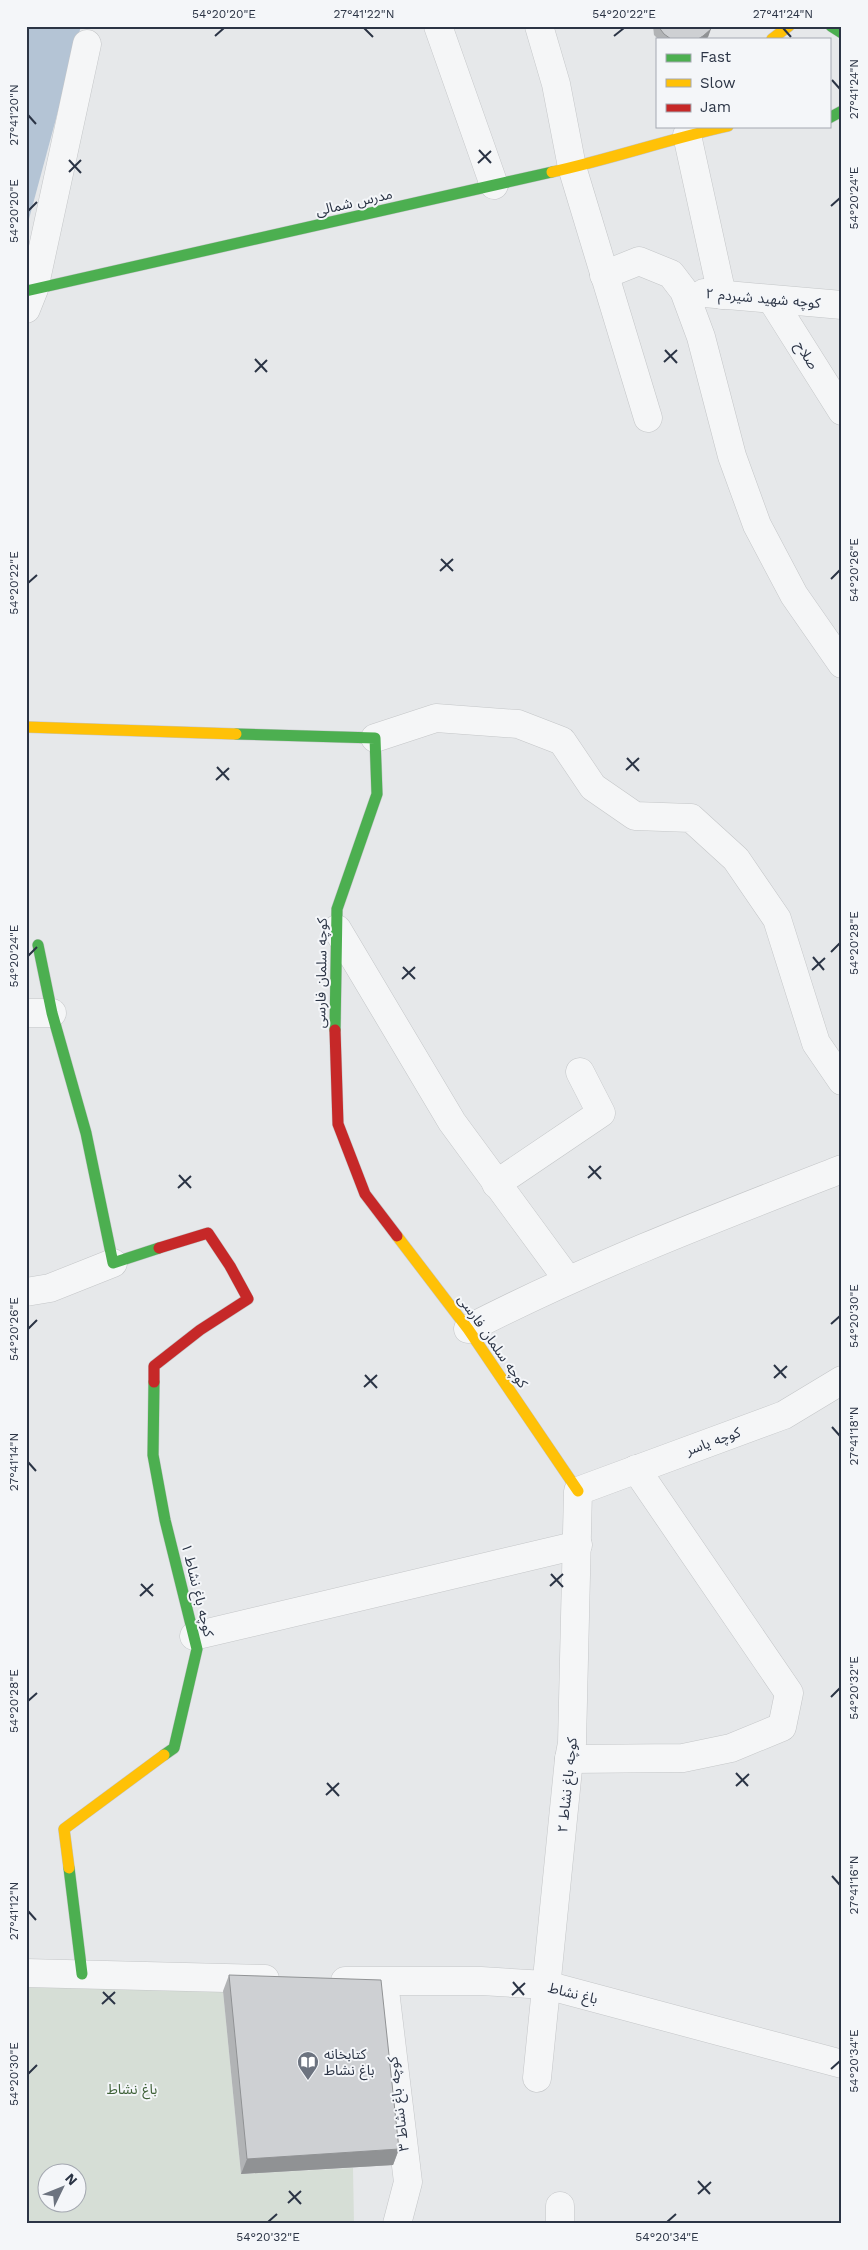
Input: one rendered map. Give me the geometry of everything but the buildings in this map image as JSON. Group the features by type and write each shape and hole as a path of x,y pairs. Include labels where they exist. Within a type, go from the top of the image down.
{"street":[{"path":"438,26 494,185"},
{"path":"539,26 556,84 572,167 648,418"},
{"path":"766,26 771,38"},
{"path":"772,38 789,26"},
{"path":"831,26 842,33"},
{"path":"29,296 86,44"},
{"path":"831,123 842,111"},
{"name":"مدرس شمالی","path":"29,296 572,167 692,130 710,128"},
{"path":"692,130 722,295"},
{"path":"604,275 639,261 671,274 684,291 701,337 732,456 757,525 794,595 842,664"},
{"name":"کوچه شهید شیردم ۲","path":"684,291 772,300 842,304"},
{"name":"صلاح","path":"772,300 842,411"},
{"path":"26,727 375,738 436,718 518,724 562,741 593,787 635,816 691,818 736,859 777,919 816,1044 842,1081"},
{"name":"کوچه سلمان فارسی","path":"375,738 377,794 337,909 334,1006 338,1124 365,1194 468,1329 578,1491"},
{"path":"337,929 452,1122 568,1280"},
{"path":"26,1292 50,1288 114,1264 86,1132 39,1013 38,945"},
{"path":"496,1184 601,1112 580,1072"},
{"path":"468,1329 536,1294 568,1280 716,1218 842,1169"},
{"name":"کوچه باغ نشاط ۱","path":"82,1974 64,1829 174,1748 198,1649 165,1520 153,1455 154,1366 200,1330 248,1299 230,1266 208,1233 114,1264"},
{"name":"کوچه یاسر","path":"578,1491 784,1415 842,1380"},
{"path":"569,1759 683,1758 731,1748 782,1727 789,1693 636,1470"},
{"name":"کوچه باغ نشاط ۲","path":"537,2078 572,1743 578,1491"},
{"path":"194,1636 578,1545"},
{"path":"26,1973 286,1980"},
{"name":"باغ نشاط","path":"316,1981 481,1981 546,1985 842,2064"},
{"name":"کوچه باغ نشاط ۳","path":"384,1982 408,2182 397,2224"}],"green space":[{"name":"باغ نشاط","path":"26,1986 223,1991 241,2174 353,2168 354,2224 26,2224"}],"water":[{"path":"26,26 81,26 26,230"}],"traffic: fast":[{"path":"831,26 842,33"},
{"path":"830,117 842,111"},
{"path":"26,291 552,172"},
{"path":"236,734 375,738 377,794 337,909 335,1030"},
{"path":"38,945 52,1013 86,1133 113,1263 159,1248"},
{"path":"154,1382 153,1455 165,1520 197,1649 174,1748 164,1755"},
{"path":"69,1868 82,1974"}],"traffic: slow":[{"path":"773,38 789,26"},
{"path":"552,172 720,128"},
{"path":"26,727 236,734"},
{"path":"397,1236 468,1329 578,1491"},
{"path":"69,1868 64,1829 164,1755"}],"traffic: jam":[{"path":"335,1030 338,1124 365,1194 397,1236"},
{"path":"154,1382 154,1366 200,1330 248,1299 230,1266 208,1233 159,1248"}],"place":[{"name":"کتابخانه باغ نشاط","path":"308,2081"}]}
